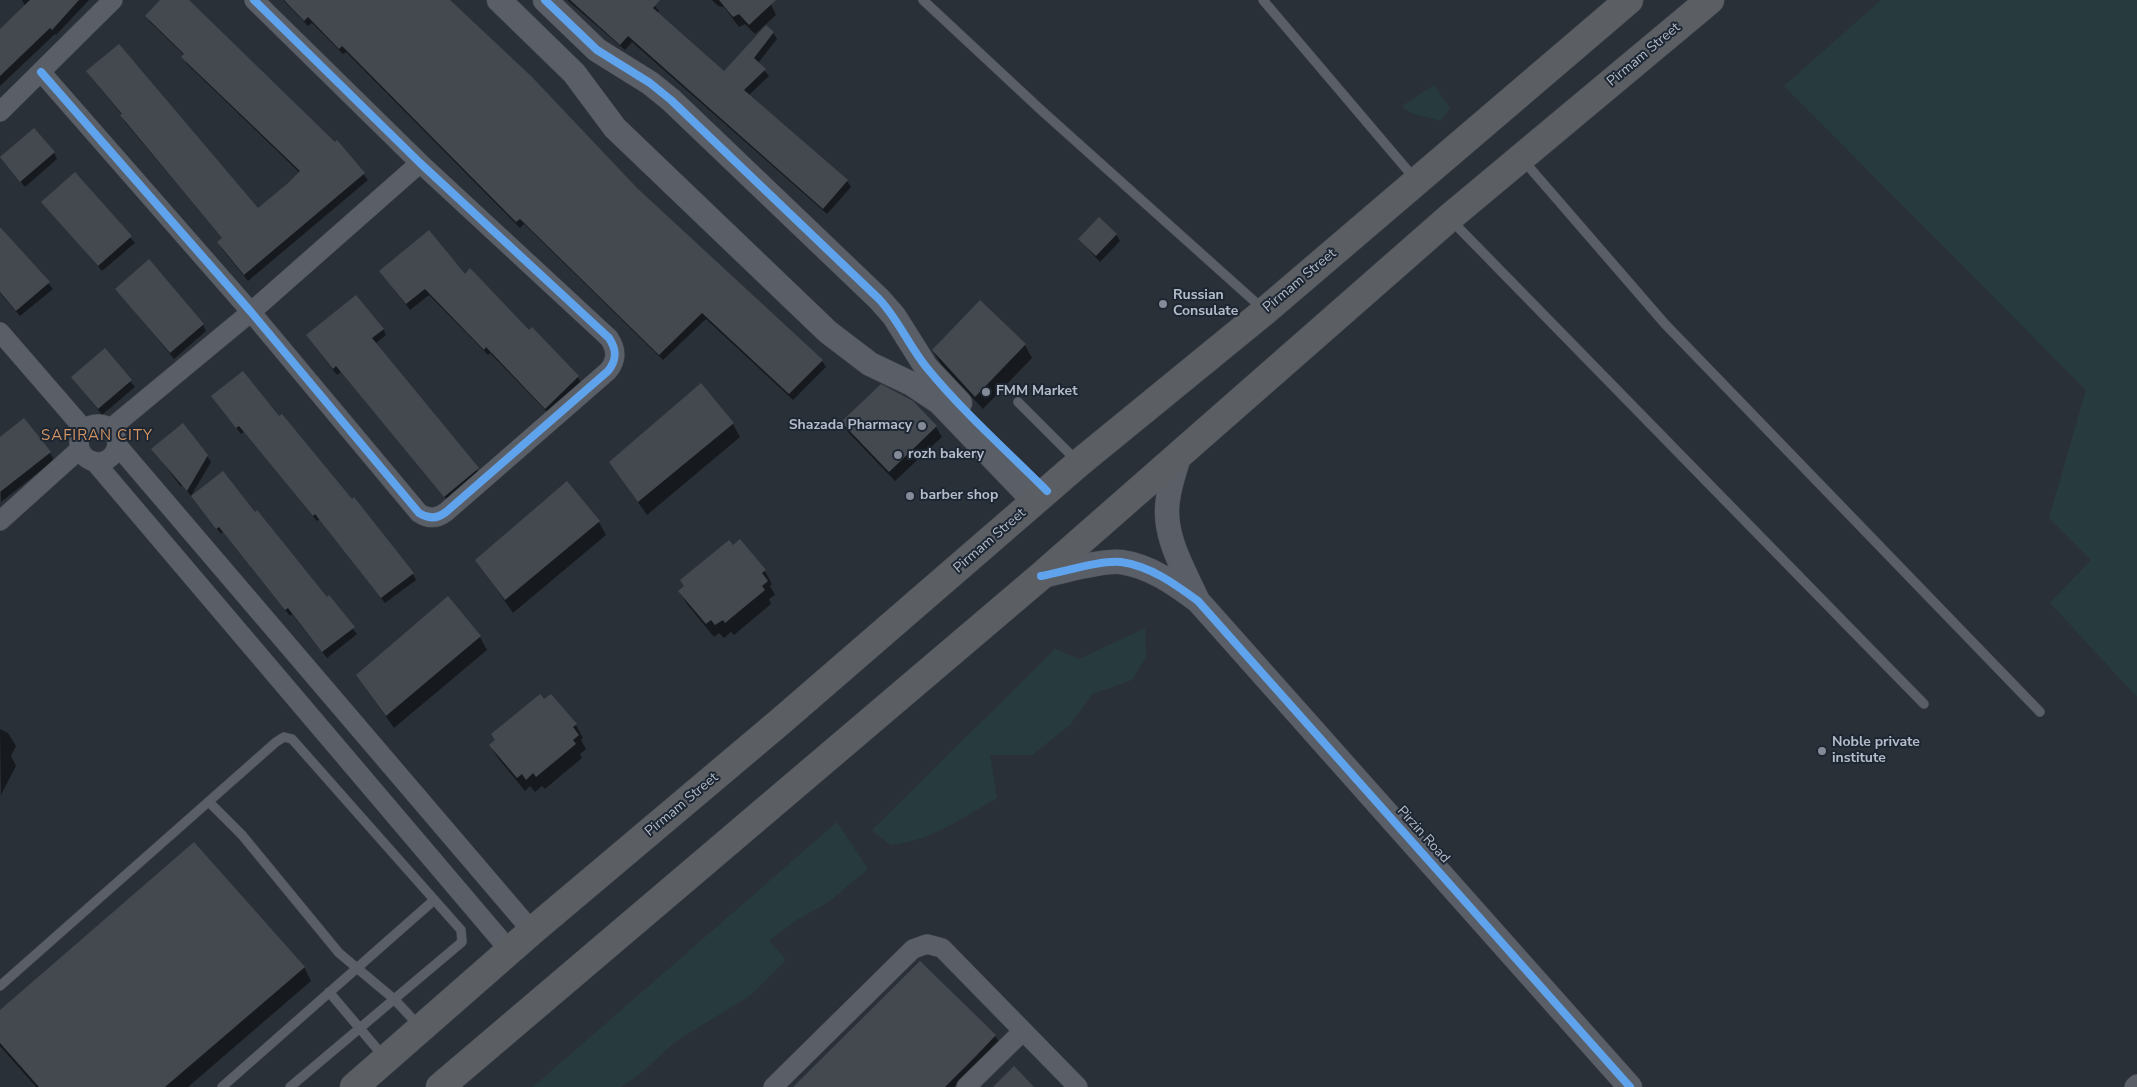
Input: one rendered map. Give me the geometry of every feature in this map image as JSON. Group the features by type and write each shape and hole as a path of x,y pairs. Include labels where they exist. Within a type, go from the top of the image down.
{"highway":[{"name":"Pirmam Street","path":"354,1087 532,931 774,728 1079,463 1265,311 1629,0"},
{"name":"Pirmam Street","path":"440,1087 1041,576 1449,218 1710,0"}],"street":[{"path":"0,112 113,0"},
{"path":"41,72 251,312 419,513 428,518 438,517 594,384 615,361 615,349 609,338 420,163 254,0"},
{"path":"499,0 558,56 589,92 615,128 821,326 843,345 883,371 933,387"},
{"path":"545,0 597,50 614,63 650,83 678,107 883,303 909,342 933,387 1041,496"},
{"path":"589,92 614,63"},
{"path":"114,436 420,163"},
{"path":"0,332 84,429"},
{"path":"883,371 909,342"},
{"path":"510,951 87,455 79,440 84,429 89,425 100,423 114,436 298,657 532,931"},
{"path":"87,455 106,460 116,451 114,436"},
{"path":"1180,453 1167,500 1168,524 1173,548 1198,601"},
{"path":"0,521 87,455"},
{"path":"1041,576 1098,564 1120,562 1154,573 1198,601"},
{"name":"Pirzin Road","path":"1198,601 1630,1087"},
{"path":"275,676 298,657"},
{"path":"306,712 328,692"},
{"path":"773,1087 913,949 922,944 932,944 942,948 1078,1087"},
{"path":"966,1087 1023,1031"},
{"path":"2134,1087 2137,1084"}],"lane":[{"path":"923,0 1041,110 1265,311"},
{"path":"1263,0 1417,182"},
{"path":"1521,158 1665,324 2040,712"},
{"path":"1449,218 1924,704"},
{"path":"1018,402 1079,463"},
{"path":"0,986 276,742 284,737 292,738 433,901 461,930 462,942 290,1087"},
{"path":"209,802 266,863 338,953 394,999 422,1029"},
{"path":"222,1087 433,901"},
{"path":"329,992 386,1059"}],"green space":[{"path":"1881,0 2137,0 2137,697 2050,603 2091,560 2049,518 2086,390 1784,86"},
{"path":"1434,85 1450,108 1441,121 1411,113 1402,106"},
{"path":"1145,628 1146,657 1132,680 1092,694 1071,724 1032,755 990,755 997,798 946,827 905,843 891,845 872,830 1055,649 1079,659"},
{"path":"837,822 868,869 827,903 795,921 769,941 786,960 751,995 676,1041 640,1074 621,1087 533,1087"}],"building":[{"path":"30,0 79,0 52,30 50,28 0,76 0,29"},
{"path":"160,0 189,0 335,142 337,140 365,173 244,275 217,242 222,238 86,71 119,44 258,208 287,184 300,171 181,57 184,54 145,16"},
{"path":"284,0 450,0 532,77 637,188 823,360 789,394 702,313 659,355 520,219 516,222 342,46 339,49 308,17 304,21"},
{"path":"570,0 660,0 653,8 724,71 766,25 774,32 754,58 766,69 744,90 848,180 823,209 628,36 620,45"},
{"path":"719,0 776,0 749,25 739,14 733,17"},
{"path":"34,128 55,152 20,182 0,157"},
{"path":"75,172 132,236 98,266 41,202"},
{"path":"1099,217 1117,234 1096,256 1078,239"},
{"path":"0,227 50,282 16,311 0,292"},
{"path":"429,230 465,274 470,268 529,330 532,327 579,376 545,409 486,347 484,350 425,289 406,304 379,271"},
{"path":"149,259 204,324 170,353 115,289"},
{"path":"356,295 384,329 372,338 479,468 444,497 336,366 333,369 306,335"},
{"path":"980,300 1026,344 975,397 932,350"},
{"path":"105,348 132,380 98,409 71,377"},
{"path":"243,371 279,416 282,414 352,499 354,497 414,573 381,598 315,514 313,516 239,426 236,428 211,396"},
{"path":"701,383 734,423 638,502 609,462"},
{"path":"881,384 913,401 937,426 889,472 841,422"},
{"path":"24,418 51,452 0,492 0,437"},
{"path":"183,423 208,455 187,491 151,449"},
{"path":"223,471 255,512 257,510 327,597 329,595 355,627 322,652 288,608 285,610 219,527 216,529 191,496"},
{"path":"567,481 600,521 505,600 475,560"},
{"path":"740,539 766,570 762,573 768,581 762,586 765,590 725,623 723,620 715,625 711,620 706,624 678,591 684,586 680,580 729,540 733,545"},
{"path":"448,596 481,636 386,716 356,675"},
{"path":"540,694 544,699 551,694 577,724 573,727 579,735 573,740 576,744 536,777 533,773 526,780 522,774 517,778 489,745 495,740 491,734"},
{"path":"194,842 305,967 165,1087 39,1087 0,1043 0,1010"},
{"path":"920,961 996,1035 945,1087 793,1087"},
{"path":"1014,1066 1034,1087 993,1087"}],"cycle path":[{"path":"41,72 251,312 419,513 429,517 439,516 446,512 608,371 613,363 615,351 609,338 420,163 254,0"},
{"path":"545,0 597,50 650,83 671,100 879,299 892,315 927,368 970,416 1047,491"},
{"path":"1041,576 1092,564 1121,562 1142,567 1152,572 1171,582 1198,601 1630,1087"}],"place":[{"name":"Russian Consulate","path":"1163,304"},
{"name":"FMM Market","path":"986,392"},
{"name":"Shazada Pharmacy","path":"922,426"},
{"name":"rozh bakery","path":"898,455"},
{"name":"barber shop","path":"910,496"},
{"name":"Noble private institute","path":"1822,751"}],"district":[{"name":"SAFIRAN CITY","path":"97,436"}]}
